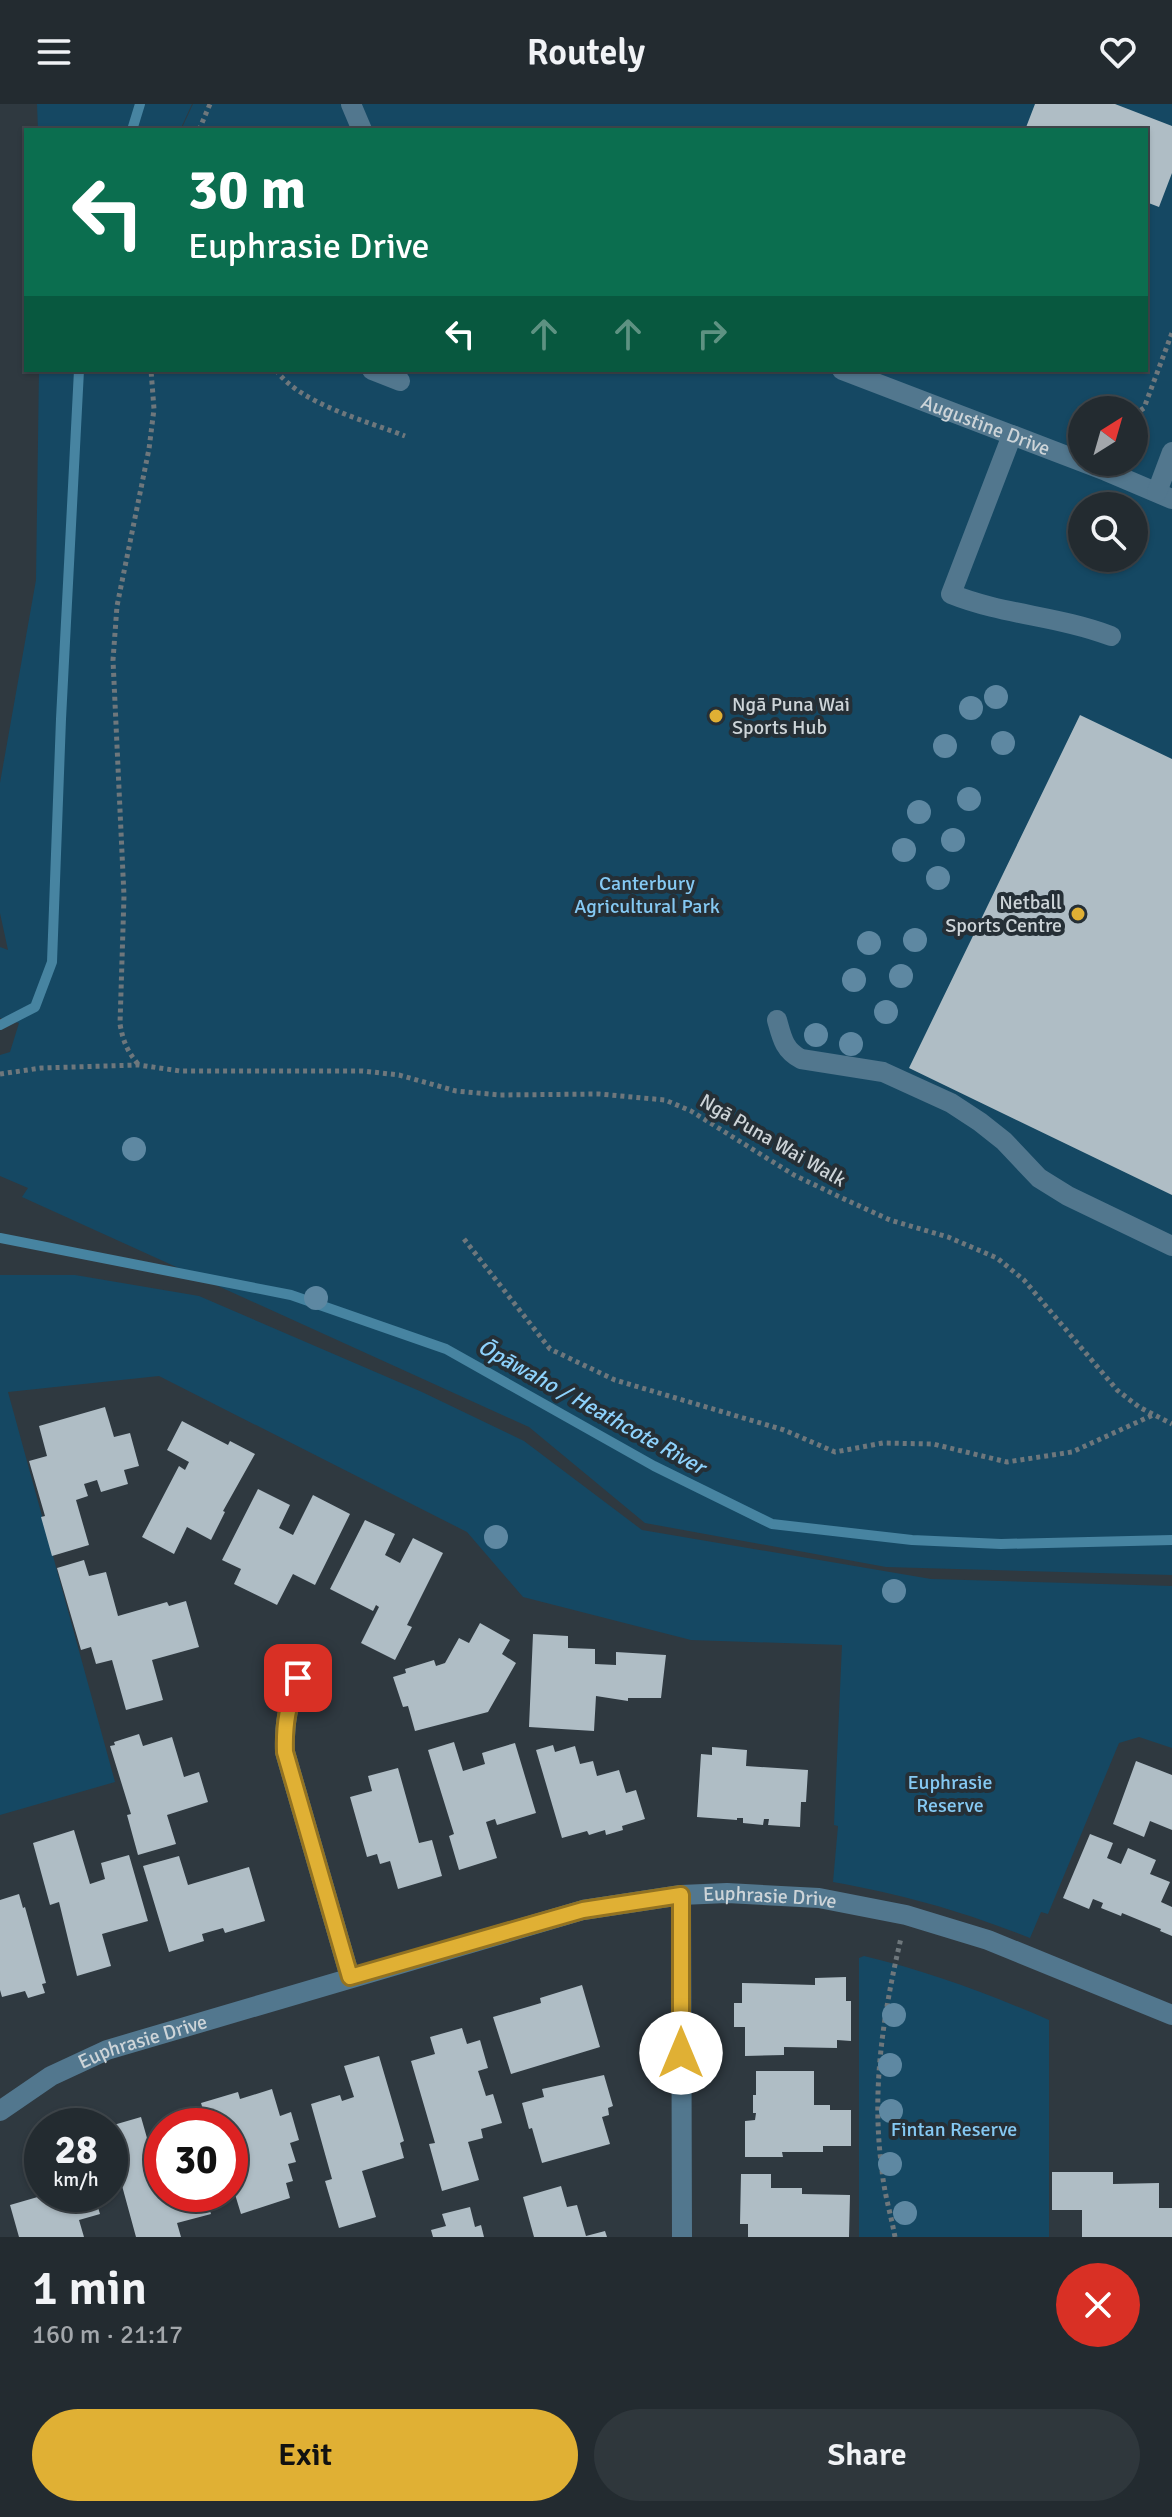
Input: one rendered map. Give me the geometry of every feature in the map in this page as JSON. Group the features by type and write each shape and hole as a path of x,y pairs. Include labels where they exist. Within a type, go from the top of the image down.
{"street":[{"path":"351,104 361,128"},
{"path":"377,372 400,381"},
{"name":"Augustine Drive","path":"847,372 1164,496"},
{"path":"1012,435 951,594 979,605 1077,624 1111,636"},
{"path":"1164,496 1172,452"},
{"path":"777,1020 785,1048 791,1054 801,1059 883,1072 951,1103 992,1131 1039,1178 1068,1196 1172,1246"},
{"path":"298,1678 284,1724 285,1752 350,1977"},
{"name":"Euphrasie Drive","path":"0,2111 51,2076 107,2050 583,1910 681,1895 727,1893 819,1898 906,1915 988,1940 1172,2015"},
{"path":"681,1895 682,2237"}],"path":[{"path":"200,128 210,104"},
{"path":"1148,397 1172,333"},
{"path":"139,1065 123,1042 120,1024 124,896 113,660 117,606 149,449 154,409 151,372"},
{"path":"278,372 291,386 311,399 405,436"},
{"name":"Ngā Puna Wai Walk","path":"0,1074 41,1068 139,1065 180,1071 363,1071 399,1075 456,1091 500,1095 599,1094 665,1100 691,1111 794,1175 842,1198 890,1220 948,1237 997,1258 1024,1280 1117,1390 1172,1424"},
{"path":"464,1239 550,1349 615,1380 784,1430 835,1452 883,1443 933,1444 1007,1462 1072,1452 1154,1415"},
{"path":"895,2237 882,2173 876,2097 886,2002 906,1915"}],"green space":[{"path":"37,104 192,104 181,128 38,128"},
{"name":"Canterbury Agricultural Park","path":"193,104 1172,104 1172,1575 886,1567 645,1523 529,1427 22,1197 28,1188 0,1176 0,1055 10,1052 19,1023 0,1018 0,947 8,950 0,913 0,783 36,580 39,372 1148,372 1148,128 182,128"},
{"name":"Euphrasie Reserve","path":"0,1275 75,1275 199,1296 422,1392 524,1441 642,1530 931,1579 1172,1586 1172,1748 1139,1737 1119,1743 1048,1914 1041,1912 1030,1938 933,1905 833,1882 838,1826 834,1825 842,1645 691,1640 523,1597 467,1532 159,1376 8,1392 115,1782 0,1815"},
{"name":"Fintan Reserve","path":"864,1956 958,1984 1049,2020 1049,2237 859,2237 859,1958"}],"building":[{"path":"1035,104 1115,104 1172,126 1172,173 1159,207 1148,203 1148,128 1026,128"},
{"name":"Netball Sports Centre","path":"1080,715 1172,759 1172,1195 909,1068"},
{"path":"105,1407 114,1437 130,1433 139,1466 124,1470 128,1484 101,1492 97,1480 84,1484 88,1496 76,1500 89,1545 52,1556 41,1517 45,1516 29,1461 47,1456 39,1426"},
{"path":"182,1421 228,1445 230,1441 255,1454 223,1511 211,1540 187,1527 174,1554 142,1537 179,1466 185,1470 189,1462 167,1450"},
{"path":"258,1489 290,1505 279,1528 293,1535 313,1495 350,1514 315,1585 293,1574 277,1605 234,1584 241,1569 222,1560"},
{"path":"365,1520 395,1534 385,1555 400,1563 413,1538 443,1553 407,1625 412,1627 395,1660 361,1643 379,1607 376,1605 373,1611 330,1589"},
{"path":"84,1560 89,1576 106,1572 118,1616 167,1602 169,1606 186,1601 199,1647 152,1660 163,1700 126,1710 112,1660 96,1664 91,1647 81,1650 57,1568"},
{"path":"480,1623 510,1640 502,1654 516,1663 488,1712 415,1731 408,1706 403,1707 393,1677 406,1673 405,1669 434,1660 436,1666 445,1663 459,1638 469,1643"},
{"path":"533,1634 568,1636 568,1648 595,1649 595,1664 616,1665 616,1652 666,1655 661,1698 628,1698 628,1701 596,1696 594,1731 529,1727"},
{"path":"139,1734 143,1746 172,1737 184,1777 199,1772 208,1802 167,1815 176,1844 138,1855 127,1815 131,1814 110,1746"},
{"path":"454,1742 463,1771 485,1764 482,1753 515,1743 536,1813 497,1825 495,1819 486,1822 497,1858 459,1870 449,1836 454,1834 428,1750"},
{"path":"553,1745 555,1752 575,1746 580,1764 593,1761 597,1776 619,1770 626,1793 636,1790 645,1819 606,1835 605,1830 589,1835 587,1831 562,1838 536,1750"},
{"path":"712,1747 747,1750 746,1766 808,1770 806,1802 801,1802 800,1827 768,1825 769,1819 764,1819 763,1825 743,1823 743,1818 697,1817 701,1754 712,1755"},
{"path":"1136,1761 1172,1775 1172,1830 1150,1821 1144,1837 1113,1824"},
{"path":"398,1768 419,1843 432,1840 442,1876 398,1889 390,1861 380,1864 377,1854 367,1857 350,1797 372,1791 368,1776"},
{"path":"74,1830 90,1884 105,1879 101,1863 129,1855 148,1921 102,1934 111,1966 77,1976 59,1902 50,1905 33,1843"},
{"path":"1090,1834 1113,1843 1107,1858 1121,1864 1128,1848 1156,1860 1150,1874 1170,1882 1161,1902 1172,1907 1172,1936 1122,1913 1121,1916 1101,1908 1103,1903 1093,1899 1089,1909 1063,1898"},
{"path":"179,1856 188,1885 249,1867 265,1921 225,1933 223,1928 202,1934 204,1941 169,1952 143,1866"},
{"path":"19,1894 46,1983 42,1984 45,1993 28,1998 25,1991 2,1997 0,1900"},
{"path":"846,1977 846,2001 851,2001 851,2041 837,2040 837,2048 784,2047 784,2055 745,2056 745,2027 734,2027 734,2003 742,2003 742,1983 815,1985 815,1978"},
{"path":"582,1985 600,2047 511,2074 493,2017 541,2003 540,1998"},
{"path":"462,2028 467,2044 480,2040 488,2068 478,2071 486,2096 493,2094 502,2123 481,2129 483,2138 468,2142 479,2180 442,2191 429,2144 435,2143 411,2061 435,2054 430,2037"},
{"path":"379,2056 404,2141 400,2143 404,2158 362,2171 376,2217 339,2228 325,2181 332,2179 311,2104 340,2095 342,2101 354,2097 344,2066"},
{"path":"756,2071 814,2071 814,2105 830,2105 830,2110 851,2110 851,2146 823,2146 823,2152 782,2152 783,2157 745,2157 745,2121 755,2120 756,2113 753,2113 753,2095 756,2095"},
{"path":"604,2075 613,2106 608,2108 609,2115 602,2117 610,2144 542,2163 522,2103 544,2097 542,2089"},
{"path":"272,2089 280,2116 291,2112 299,2140 290,2143 296,2162 288,2164 293,2181 286,2183 290,2198 248,2212 248,2108 203,2108 201,2103 238,2092 240,2099"},
{"path":"141,2117 144,2128 144,2212 210,2212 177,2223 181,2237 136,2237 128,2208 128,2121"},
{"path":"1052,2172 1113,2172 1113,2184 1159,2183 1159,2208 1172,2208 1172,2237 1082,2237 1082,2210 1052,2210"},
{"path":"741,2174 771,2174 771,2188 802,2188 802,2194 850,2195 849,2237 748,2237 748,2224 740,2224"},
{"path":"561,2186 567,2207 577,2205 586,2236 605,2231 607,2237 534,2237 523,2197"},
{"path":"24,2201 24,2212 100,2214 79,2220 84,2237 19,2237 10,2205"},
{"path":"470,2207 475,2227 481,2225 484,2237 433,2237 431,2230 446,2226 442,2214"}],"waterway":[{"path":"133,128 140,104"},
{"path":"0,1025 35,1007 52,962 79,372"},
{"name":"Ōpāwaho / Heathcote River","path":"0,1238 291,1295 446,1349 654,1466 772,1524 912,1540 1001,1544 1172,1540"}],"place":[{"name":"Ngā Puna Wai Sports Hub","path":"716,716"},
{"name":"Netball Sports Centre","path":"1078,914"}],"route":[{"path":"298,1678 284,1724 285,1752 350,1977 583,1910 681,1895 681,2053"}]}
